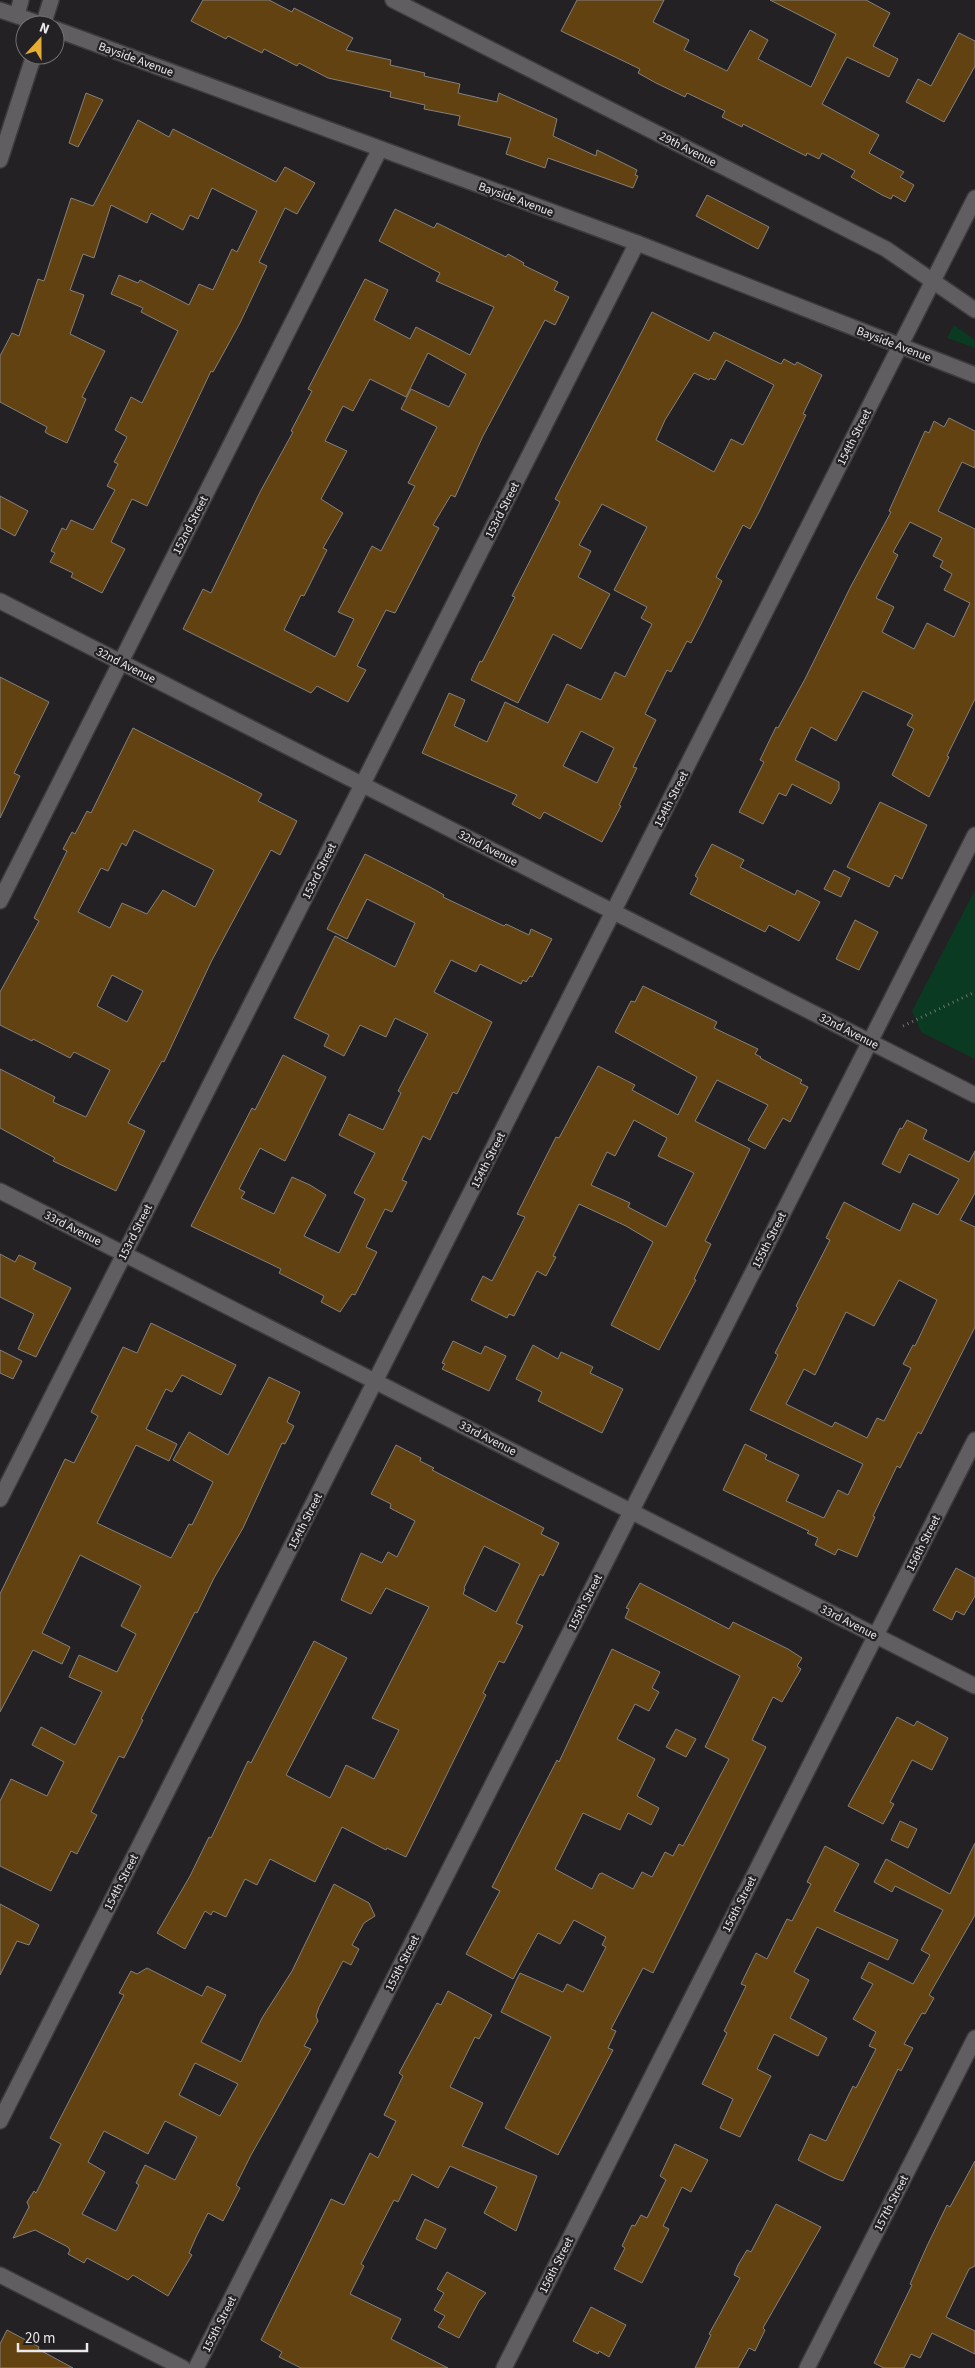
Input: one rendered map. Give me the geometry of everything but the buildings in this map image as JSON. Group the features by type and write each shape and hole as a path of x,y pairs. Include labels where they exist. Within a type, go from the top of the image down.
{"street":[{"path":"0,10 17,15 21,0"},
{"path":"46,15 51,0"},
{"name":"29th Avenue","path":"393,0 886,249 975,310"},
{"name":"Bayside Avenue","path":"65,33 637,243 975,375"},
{"path":"0,160 31,65"},
{"name":"152nd Street","path":"0,901 380,149"},
{"name":"154th Street","path":"0,2121 975,198"},
{"name":"153rd Street","path":"1,1496 637,243"},
{"name":"32nd Avenue","path":"0,600 975,1095"},
{"name":"155th Street","path":"196,2368 975,835"},
{"name":"33rd Avenue","path":"0,1191 975,1686"},
{"name":"156th Street","path":"504,2368 975,1440"},
{"name":"157th Street","path":"807,2368 975,2038"},
{"path":"0,2275 183,2368"}],"path":[{"path":"903,1026 975,992"}],"green space":[{"path":"954,325 975,340 975,348 947,338"},
{"path":"975,890 975,1059 921,1032 912,1011"}]}
